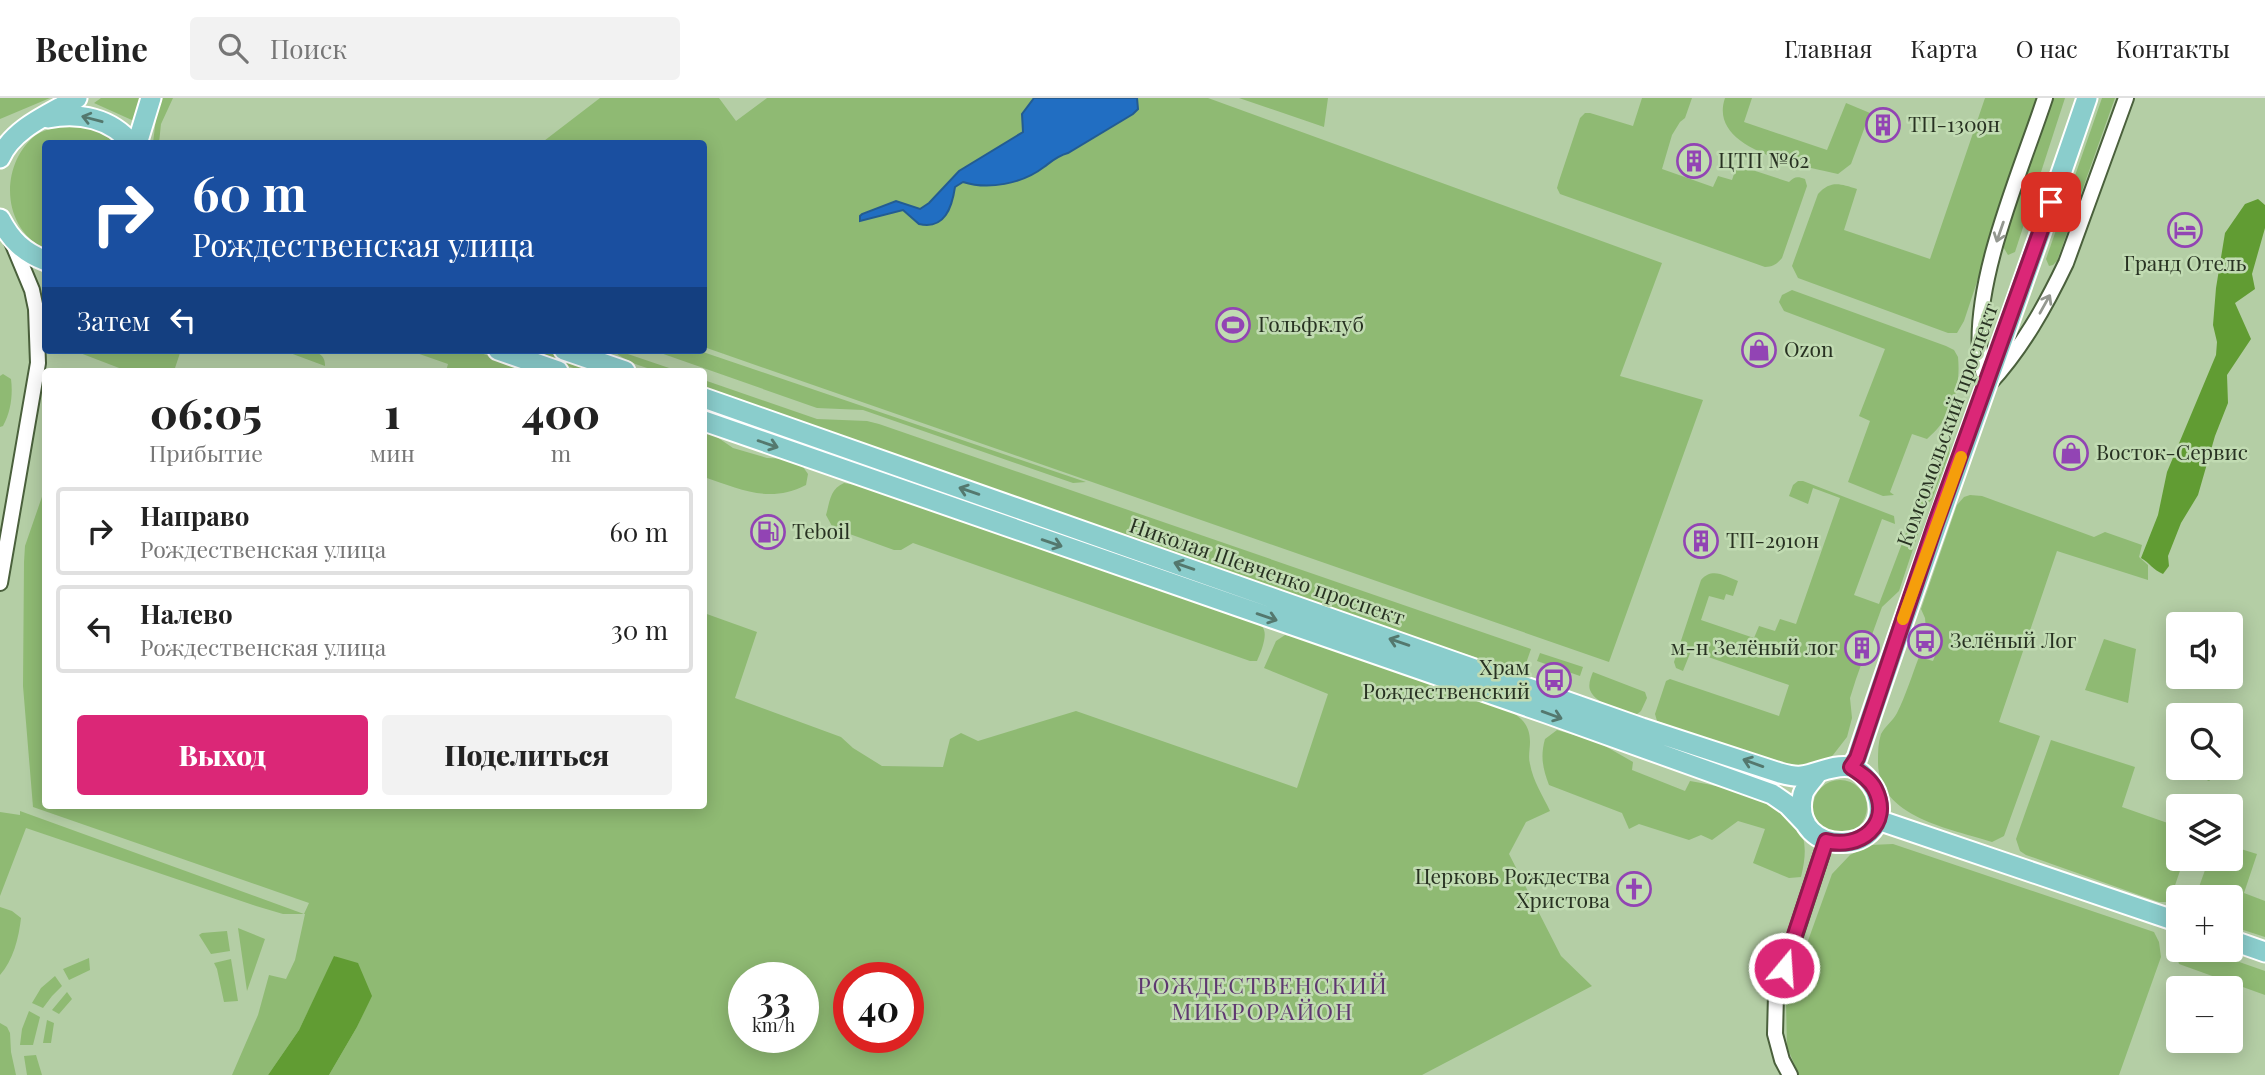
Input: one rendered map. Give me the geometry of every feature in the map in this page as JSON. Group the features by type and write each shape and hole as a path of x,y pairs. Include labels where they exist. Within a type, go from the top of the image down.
{"main road":[{"path":"0,135 23,129 77,98"},
{"path":"136,140 151,98"},
{"name":"Комсомольский проспект","path":"1851,767 1857,758 1931,538 2087,98"},
{"path":"44,118 68,114 95,119 115,127 130,140"},
{"path":"0,158 23,129"},
{"path":"0,219 9,237 32,256 42,260"},
{"path":"509,354 549,368"},
{"path":"576,354 616,368"},
{"name":"Николая Шевченко проспект","path":"707,399 1642,728 1780,773 1799,777 1818,772"},
{"name":"Николая Шевченко проспект","path":"707,422 1772,794 1788,805 1806,824"},
{"path":"832,466 839,446"},
{"path":"1851,767 1865,776 1874,788 1880,803 1878,820 1870,832 1859,840 1845,844 1826,841 1806,824 1802,811 1803,792 1818,772 1851,767"},
{"path":"1878,820 2166,918"},
{"path":"2243,944 2265,952"}],"street":[{"path":"1986,387 1980,352 1987,280 1995,246 2045,98"},
{"path":"1986,387 2009,362 2053,290 2126,98"},
{"path":"0,583 38,363 36,309 32,290 9,237"},
{"path":"38,363 42,354"},
{"path":"1790,1075 1782,1060 1775,1034 1776,993 1826,841"}],"green space":[{"path":"0,98 50,98 0,119"},
{"path":"101,98 140,98 134,121 94,103"},
{"path":"163,98 173,98 161,124 159,140 153,140 157,110"},
{"path":"600,98 719,98 736,121 767,98 1208,98 1662,263 1620,376 1703,400 1609,662 707,348 707,140 545,140"},
{"path":"1239,98 1328,98 1324,127"},
{"path":"1642,98 1692,98 1685,118 1672,135 1662,169 1713,187 1718,176 1732,180 1737,165 1789,182 1796,178 1805,179 1807,186 1782,258 1777,263 1765,267 1560,194 1557,188 1580,118 1585,113 1590,113 1633,126"},
{"path":"1725,98 1752,98 1744,122 1827,150 1846,103 1870,113 1851,164 1838,174 1782,160 1744,143 1730,131 1723,116"},
{"path":"1985,98 2038,98 1964,321 1957,333 1948,333 1798,278 1792,266 1818,194 1832,185 1857,189 1844,230 1930,259"},
{"path":"2052,98 2065,98 2015,252 2008,255 2002,245"},
{"path":"2102,98 2115,98 2057,261 2049,266 2046,259"},
{"path":"56,126 73,126 102,134 111,140 42,140 42,247 30,239 20,226 13,211 10,194 16,162 24,147 36,135"},
{"path":"2258,199 2265,205 2265,228 2252,274 2255,289 2235,303 2251,339 2227,375 2228,403 2215,436 2198,495 2181,523 2168,556 2169,566 2163,574 2141,558 2158,515 2167,472 2216,355 2217,342 2213,325 2225,233 2245,204"},
{"path":"1792,290 1946,346 1954,350 1958,357 1958,380 1949,412 1927,439 1912,434 1890,492 1894,495 1883,496 1848,482 1870,421 1859,416 1885,349 1784,311 1779,302 1782,295"},
{"path":"707,353 1086,482 1073,483 863,410 817,408 663,354"},
{"path":"83,354 180,354 175,368 119,368"},
{"path":"293,354 319,354 325,366"},
{"path":"419,354 483,354 523,368 447,368 448,364"},
{"path":"533,354 555,354 595,368 573,368"},
{"path":"617,354 628,354 669,368 651,368"},
{"path":"3,374 11,379 11,397 8,415 0,427 0,376"},
{"path":"707,381 817,419 879,424 1531,649 1524,669 1497,664 707,389"},
{"path":"707,407 798,439 798,445 707,414"},
{"path":"707,432 733,448 767,458 789,459 801,464 808,474 806,485 792,491 767,494 742,490 707,478"},
{"path":"1943,443 1950,447 1949,454 1932,499 1926,506 1919,507 1917,500 1936,449"},
{"path":"1798,481 1894,516 1895,524 1882,519 1854,595 1879,604 1909,525 1913,520 1919,523 1919,531 1899,591 1882,607 1856,679 1850,698 1852,718 1847,737 1823,763 1801,768 1774,763 1657,721 1655,714 1666,681 1670,679 1779,716 1789,685 1691,651 1683,671 1676,668 1674,662 1701,580 1710,574 1719,574 1738,581 1733,596 1726,594 1724,600 1709,596 1701,620 1754,638 1759,626 1775,631 1780,619 1796,624 1840,498 1813,488 1808,504 1789,496 1793,485"},
{"path":"844,483 862,486 1255,622 1263,627 1265,633 1257,661 1250,661 913,543 901,550 894,550 833,528 826,515 833,492"},
{"path":"1970,495 1982,496 2094,537 2105,532 2142,545 2139,557 2148,565 2148,580 2057,551 1999,722 2040,736 2004,836 1992,842 1919,818 1903,808 1890,796 1881,780 1878,761 1881,734 1897,713 1919,657 1933,661 1942,637 1926,629 1921,609 1957,505"},
{"path":"42,497 42,809 707,809 707,614 757,632 735,698 841,737 882,766 943,767 950,739 961,733 978,741 1076,711 1297,788 1328,694 1264,668 1276,641 1285,635 1500,707 1517,716 1525,724 1530,742 1531,770 1550,811 1526,822 1509,854 1561,956 1592,986 1422,1075 329,1075 357,1027 371,996 335,956 299,1030 268,1075 232,1075 258,1015 269,975 286,979 295,960 304,914 309,903 33,807 23,686 25,546"},
{"path":"2104,639 2136,649 2128,703 2085,690"},
{"path":"1540,653 1583,667 1580,676 1537,661"},
{"path":"1593,672 1645,692 1647,698 1641,711 1636,715 1598,700 1589,688"},
{"path":"1557,730 1598,742 1633,762 1632,770 1685,791 1690,781 1707,784 1746,794 1781,810 1798,825 1802,835 1805,847 1801,877 1789,878 1753,863 1765,829 1738,821 1712,840 1701,835 1689,840 1639,824 1629,829 1622,813 1549,785 1543,763 1543,745 1545,739"},
{"path":"2051,740 2135,767 2122,807 2166,822 2166,871 2180,871 2175,885 2166,885 2166,902 2159,902 2026,855 2020,851 2016,839"},
{"path":"1840,780 1859,788 1867,807 1859,826 1840,834 1821,826 1813,807 1821,788"},
{"path":"20,811 304,914 283,914 256,906 26,828 0,896 0,812 20,815"},
{"path":"1893,844 2154,932 2159,942 2161,957 2119,1075 1799,1075 1787,1047 1786,1002 1832,874 1850,855 1870,845"},
{"path":"2243,850 2257,854 2244,893 2265,901 2265,937 2243,930 2243,885 2200,885 2205,871 2243,871"},
{"path":"0,907 21,918 15,948 0,975"},
{"path":"238,928 265,939 247,991"},
{"path":"227,931 230,951 211,954 199,935 202,933"},
{"path":"334,956 358,963 372,996 357,1027 329,1075 268,1075 299,1030"},
{"path":"89,958 90,970 69,980 63,969"},
{"path":"231,959 238,1001 224,1002 214,963"},
{"path":"2239,962 2265,971 2265,995 2243,987 2243,976 2212,976 2179,964"},
{"path":"55,976 62,986 43,1008 32,1003 41,988"},
{"path":"67,992 72,999 59,1014 52,1010"},
{"path":"29,1011 40,1017 33,1045 20,1045 22,1029"},
{"path":"47,1020 54,1023 51,1043 43,1043"},
{"path":"0,1023 7,1027 10,1033 16,1075 0,1075"},
{"path":"36,1055 42,1075 27,1075 24,1056"}],"water":[{"path":"1034,98 1137,98 1138,109 1026,178 994,185 963,182 955,187 946,215 935,224 919,224 903,210 860,221 862,214 896,201 920,209 929,203 959,171 1023,132 1022,114"}],"slow traffic":[{"path":"1903,619 1961,457"}],"place":[{"name":"ТП-1309н","path":"1883,125"},
{"name":"ЦТП №62","path":"1694,161"},
{"name":"Гранд Отель","path":"2185,230"},
{"name":"Гольфклуб","path":"1233,325"},
{"name":"Ozon","path":"1759,350"},
{"name":"Восток-Сервис","path":"2071,453"},
{"name":"Teboil","path":"768,532"},
{"name":"ТП-2910н","path":"1701,541"},
{"name":"Зелёный Лог","path":"1925,641"},
{"name":"м-н Зелёный лог","path":"1862,648"},
{"name":"Храм Рождественский","path":"1554,680"},
{"name":"Церковь Рождества Христова","path":"1634,889"}],"district":[{"name":"РОЖДЕСТВЕНСКИЙ МИКРОРАЙОН","path":"1263,999"}],"route":[{"path":"1784,968 1826,841 1845,844 1859,840 1870,832 1878,820 1880,803 1874,788 1865,776 1851,767 1857,758 1935,525 2051,202"}]}
